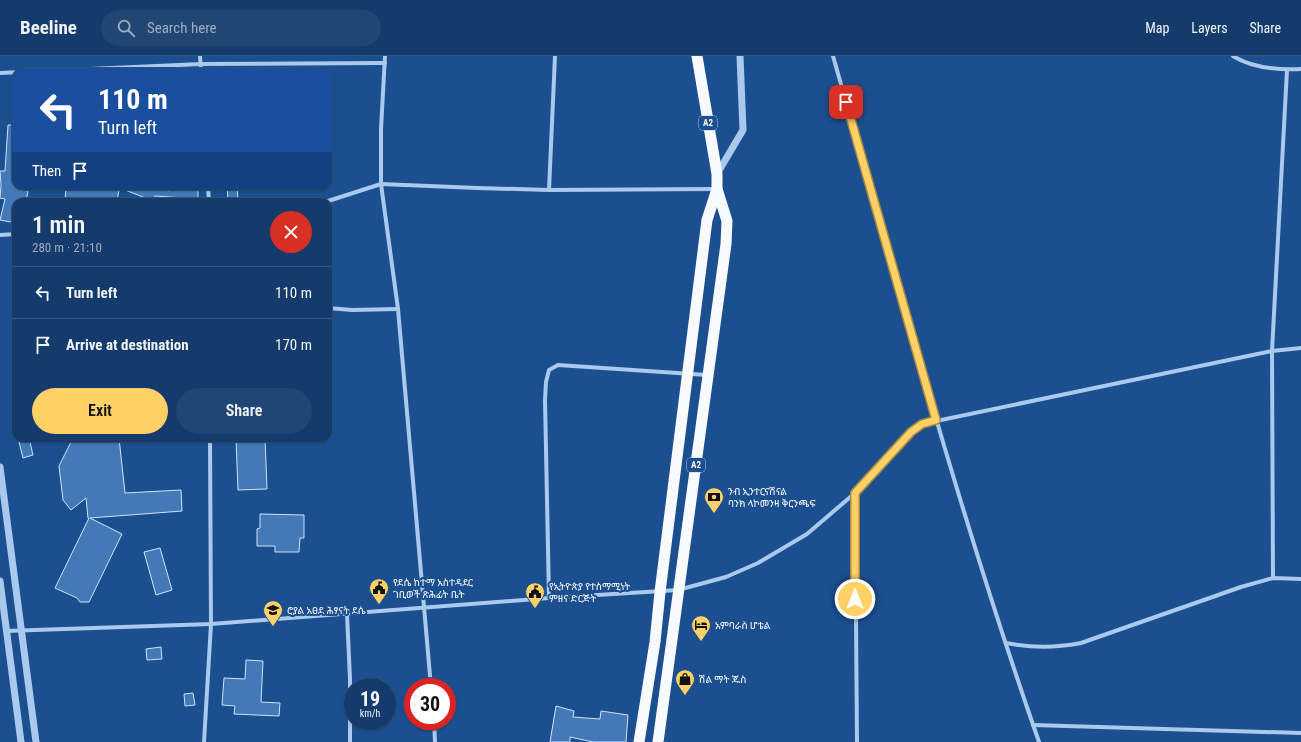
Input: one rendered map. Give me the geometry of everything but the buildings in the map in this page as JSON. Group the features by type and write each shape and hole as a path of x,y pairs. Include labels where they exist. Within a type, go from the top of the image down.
{"highway":[{"name":"A2","path":"658,742 726,244 727,221 718,189 717,174 697,56"},
{"name":"A2","path":"640,742 655,642 707,220 718,189"}],"street":[{"path":"200,56 201,68"},
{"path":"385,56 380,129 381,184 398,309 430,678"},
{"path":"549,190 555,56"},
{"path":"717,174 743,130 740,56"},
{"path":"833,56 936,420 1006,643 1039,742"},
{"path":"1233,56 1254,66 1287,70 1301,69"},
{"path":"100,68 201,64 384,63"},
{"path":"1273,578 1272,351 1287,70"},
{"path":"0,72 12,72"},
{"path":"332,200 381,184 549,190 718,189"},
{"path":"0,235 12,234"},
{"path":"332,308 352,310 398,309"},
{"path":"6,631 21,629 211,624 425,607 678,590 726,577 758,563 807,534 855,493 911,432 922,424 1272,351 1301,348"},
{"path":"549,598 545,400 546,382 549,370 558,365 708,375"},
{"path":"204,742 211,624 210,442"},
{"path":"0,467 0,477 36,742"},
{"path":"855,493 857,742"},
{"path":"1006,643 1028,647 1049,647 1081,643 1242,587 1273,578 1301,579"},
{"path":"0,581 21,742"},
{"path":"347,614 350,679 350,742"},
{"path":"1033,725 1301,734"},
{"path":"434,730 435,742"}],"place":[{"name":"ንብ ኢንተርናሽናል ባንክ ላኮመንዛ ቅርንጫፍ","path":"714,514"},
{"name":"የደሴ ከተማ አስተዳደር ገቢወች ጽሕፊት ቤት","path":"379,605"},
{"name":"የኢትዮጵያ የተስማሚነት ምዘና ድርጅት","path":"535,609"},
{"name":"ሮያል አፀደ ሕፃናት ደሴ","path":"273,627"},
{"name":"አምባራስ ሆቴል","path":"701,642"},
{"name":"ሽል ማት ጁስ","path":"685,696"}],"route":[{"path":"846,102 936,420 922,424 911,432 855,493 855,599"}]}
